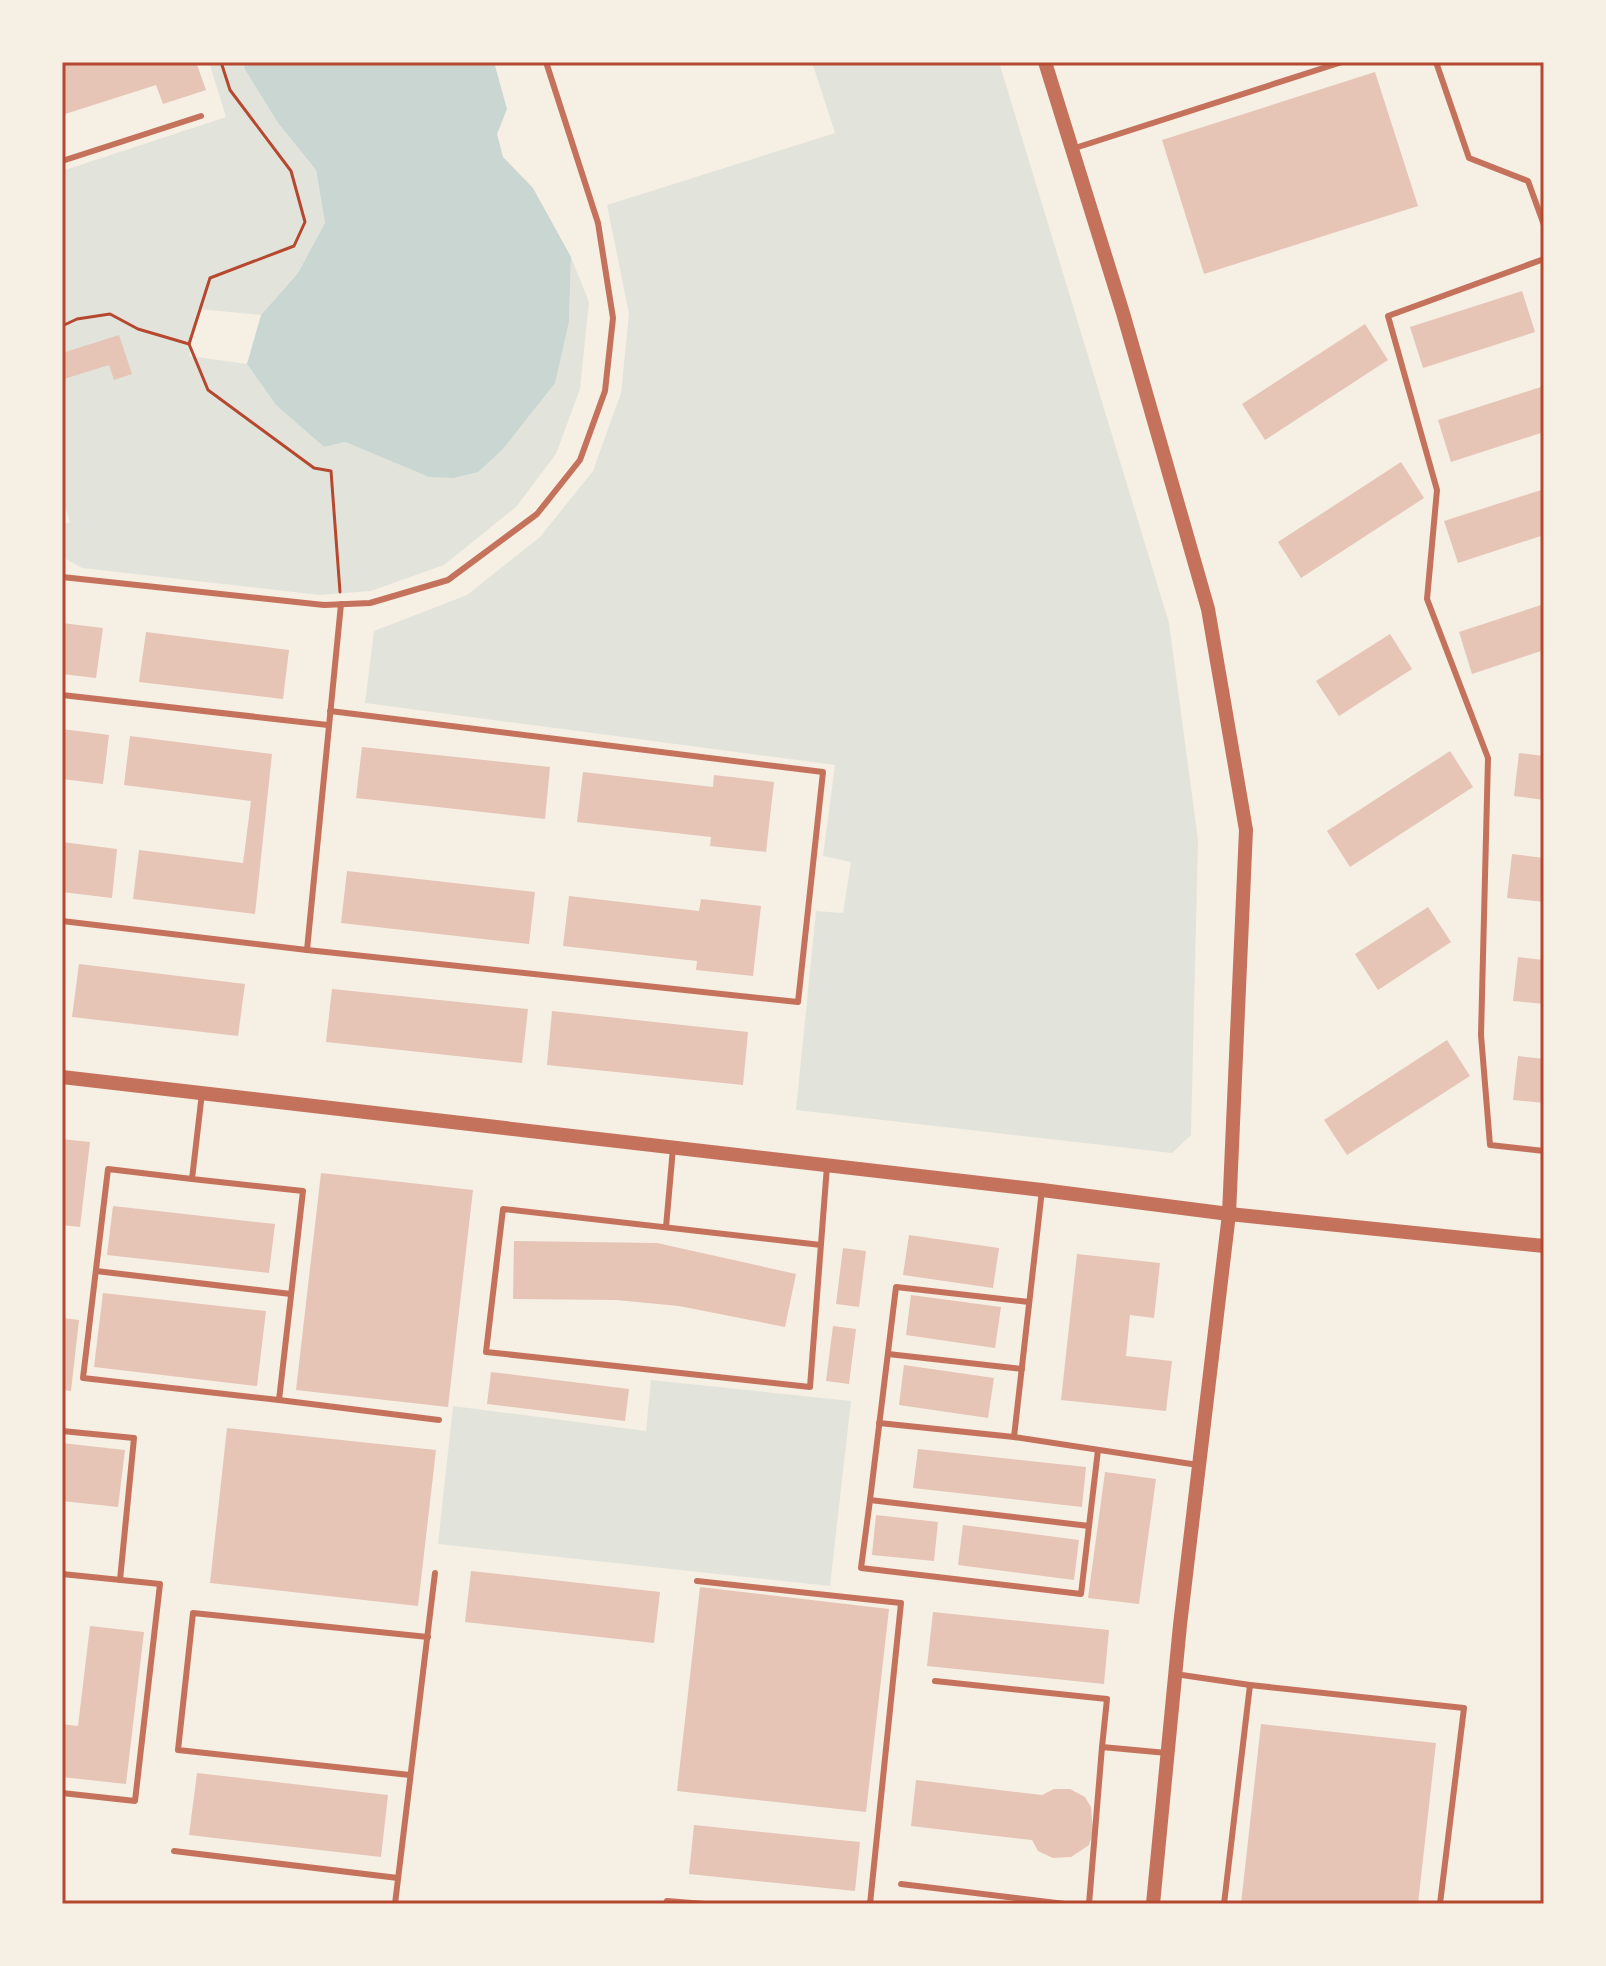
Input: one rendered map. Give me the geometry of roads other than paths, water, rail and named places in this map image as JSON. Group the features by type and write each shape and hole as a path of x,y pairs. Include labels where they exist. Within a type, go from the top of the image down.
{"street":[{"path":"1045,62 1127,325 1208,609 1246,830 1229,1214 1198,1465 1153,1904"},
{"path":"62,1077 1229,1214 1544,1246"}],"lane":[{"path":"62,577 324,605 370,603 448,580 537,514 580,460 605,391 613,318 598,223 546,62"},
{"path":"1072,149 1342,62"},
{"path":"1436,62 1469,158 1528,181 1544,225"},
{"path":"62,161 201,116"},
{"path":"1544,259 1388,316 1437,490 1427,599 1488,758 1481,1035 1490,1145 1544,1151"},
{"path":"307,950 341,604"},
{"path":"62,695 328,725"},
{"path":"62,921 798,1002 823,772 330,711"},
{"path":"192,1179 202,1093"},
{"path":"666,1227 673,1148"},
{"path":"821,1245 503,1209 486,1352 810,1387 821,1245 827,1166"},
{"path":"279,1400 303,1191 108,1169 83,1378 439,1420"},
{"path":"1014,1437 1042,1190"},
{"path":"96,1271 291,1294"},
{"path":"1029,1302 896,1287 861,1568 1081,1594 1098,1450"},
{"path":"888,1354 1022,1369"},
{"path":"879,1423 1014,1437 1198,1465"},
{"path":"62,1431 134,1438 120,1580"},
{"path":"870,1500 1089,1526"},
{"path":"395,1904 435,1573"},
{"path":"62,1574 160,1584 135,1801 62,1793"},
{"path":"697,1581 901,1603 870,1904"},
{"path":"410,1775 178,1750 193,1613 428,1637"},
{"path":"1175,1674 1464,1708 1440,1904"},
{"path":"935,1681 1107,1699 1089,1904"},
{"path":"1224,1904 1250,1685"},
{"path":"1102,1747 1167,1753"},
{"path":"174,1851 398,1878"},
{"path":"901,1884 1065,1904"},
{"path":"667,1901 705,1904"}]}
